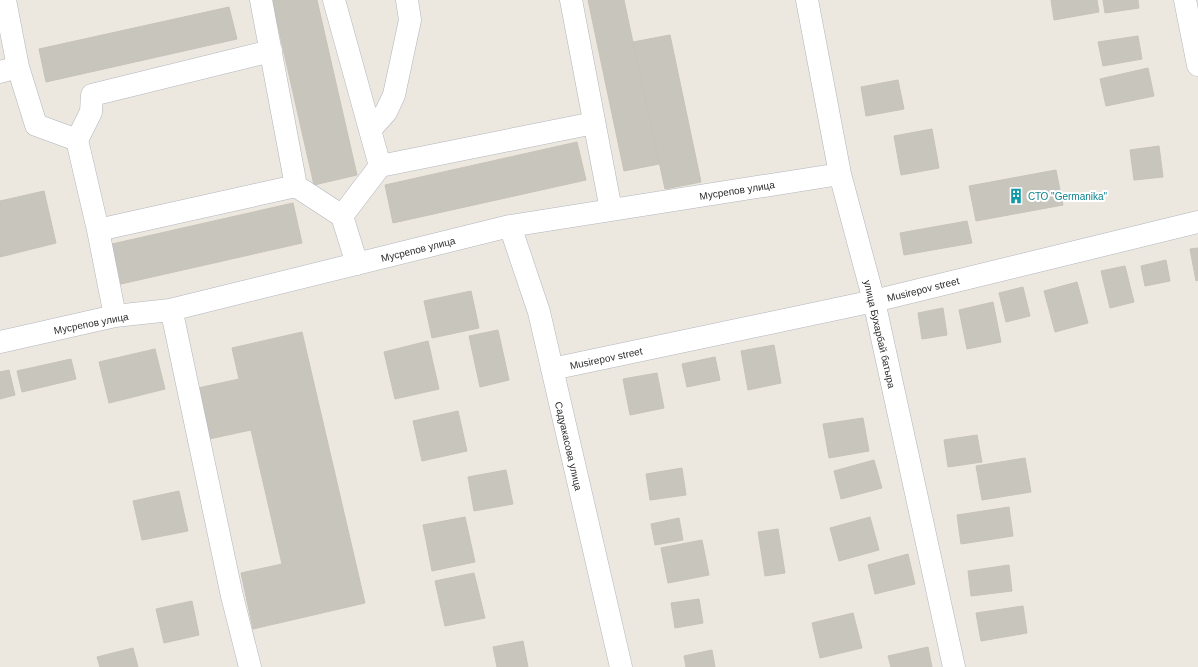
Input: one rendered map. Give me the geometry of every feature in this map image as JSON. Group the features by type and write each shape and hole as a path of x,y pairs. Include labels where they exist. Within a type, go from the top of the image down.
{"street":[{"path":"5,0 9,70 36,125 77,140"},
{"path":"261,0 296,186"},
{"path":"334,0 380,166"},
{"path":"370,130 386,112 394,95 410,20 407,0"},
{"path":"571,0 611,210"},
{"name":"улица Бухарбай батыра","path":"807,0 840,174 874,302 954,667"},
{"path":"1185,0 1198,65"},
{"path":"115,316 98,230 77,140 91,112 92,95 270,51"},
{"path":"342,216 380,166 594,123"},
{"name":"Мусрепов улица","path":"0,342 115,316 170,310 510,226 840,174"},
{"path":"98,230 296,186 342,216 357,264"},
{"name":"Musirepov street","path":"552,369 874,302 1198,222"},
{"name":"Садуакасова улица","path":"510,226 539,312 620,667"},
{"path":"170,310 174,322 232,596 250,667"}],"building":[{"path":"272,0 317,0 357,175 314,185"},
{"path":"588,0 624,0 659,164 624,171"},
{"path":"1051,0 1097,0 1099,12 1054,20"},
{"path":"1103,0 1138,0 1139,8 1105,13"},
{"path":"229,7 237,39 46,82 39,49"},
{"path":"670,35 701,182 665,189 633,42"},
{"path":"1138,36 1142,59 1103,66 1098,42"},
{"path":"1148,68 1154,96 1106,106 1100,79"},
{"path":"898,80 904,109 866,116 861,87"},
{"path":"932,129 939,168 901,175 894,136"},
{"path":"577,142 586,180 393,223 385,185"},
{"path":"1159,146 1163,177 1134,180 1130,150"},
{"name":"СТО \"Germanika\"","path":"1056,170 1063,205 976,221 969,186"},
{"path":"44,191 56,243 0,257 0,201"},
{"path":"293,203 302,243 121,284 112,244"},
{"path":"967,221 972,243 904,255 900,233"},
{"path":"1198,248 1198,280 1196,281 1190,249"},
{"path":"1166,260 1170,281 1145,286 1141,266"},
{"path":"1125,266 1134,302 1110,308 1101,271"},
{"path":"1077,282 1088,323 1055,332 1044,291"},
{"path":"1023,287 1030,316 1006,322 999,293"},
{"path":"471,291 479,328 432,338 424,301"},
{"path":"993,302 1001,342 967,349 959,310"},
{"path":"943,308 947,335 922,339 918,313"},
{"path":"498,330 509,380 480,387 469,336"},
{"path":"302,332 365,603 253,629 241,573 282,564 251,430 209,439 198,388 239,379 232,348"},
{"path":"428,341 439,389 395,399 384,352"},
{"path":"774,345 781,383 748,390 741,351"},
{"path":"155,349 165,389 109,403 99,362"},
{"path":"715,357 720,380 687,387 682,364"},
{"path":"71,359 76,379 22,392 17,371"},
{"path":"9,370 15,395 0,399 0,372"},
{"path":"657,373 664,408 630,415 623,379"},
{"path":"458,411 467,451 422,461 413,421"},
{"path":"863,418 869,451 829,458 823,424"},
{"path":"977,435 982,462 948,467 944,440"},
{"path":"1025,458 1031,492 982,500 976,466"},
{"path":"874,460 882,488 841,499 834,471"},
{"path":"682,468 686,495 650,500 646,474"},
{"path":"506,470 513,504 474,511 468,477"},
{"path":"179,491 188,531 142,540 133,501"},
{"path":"1009,507 1013,536 961,544 957,515"},
{"path":"465,517 475,562 432,571 423,525"},
{"path":"870,517 879,550 839,561 830,528"},
{"path":"679,518 683,540 655,545 651,524"},
{"path":"778,529 785,573 765,576 758,532"},
{"path":"702,540 709,575 668,583 661,548"},
{"path":"908,554 915,584 875,594 868,565"},
{"path":"1009,565 1012,591 971,596 968,571"},
{"path":"474,573 485,618 445,626 435,581"},
{"path":"699,599 703,623 675,628 671,603"},
{"path":"192,601 199,635 164,643 156,609"},
{"path":"1023,606 1027,633 981,641 976,613"},
{"path":"853,613 862,648 820,658 812,623"},
{"path":"523,641 528,667 497,667 493,647"},
{"path":"928,647 932,667 891,667 888,656"},
{"path":"133,648 138,667 100,667 97,657"},
{"path":"712,650 715,667 686,667 684,656"}],"place":[{"name":"СТО \"Germanika\"","path":"1016,196"}]}
